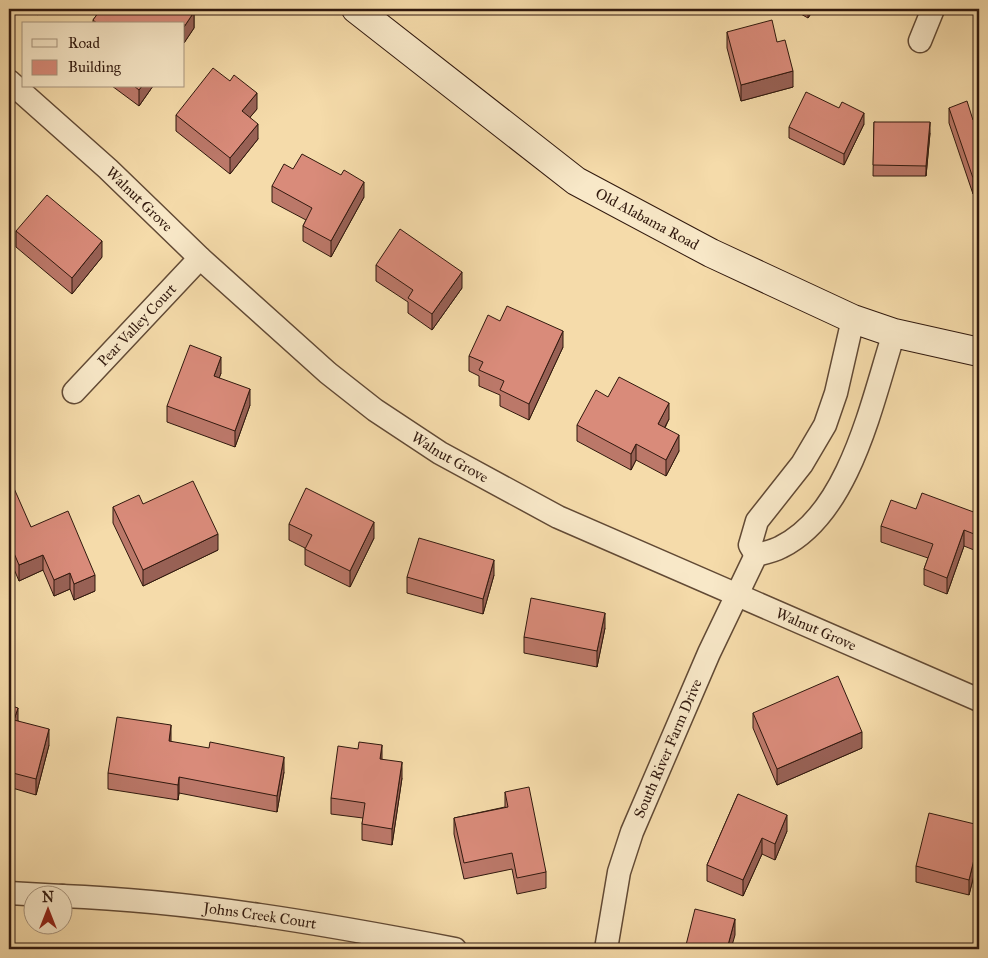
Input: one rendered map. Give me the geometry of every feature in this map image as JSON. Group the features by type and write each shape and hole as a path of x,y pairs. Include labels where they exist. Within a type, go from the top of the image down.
{"main road":[{"name":"Old Alabama Road","path":"356,9 576,181 711,253 853,319 894,333 979,352"}],"street":[{"path":"920,41 933,9"},
{"name":"Walnut Grove","path":"9,81 108,169 200,258 328,373 375,410 440,453 558,517 979,700"},
{"name":"Pear Valley Court","path":"74,392 200,258"},
{"path":"853,319 836,393 825,425 802,464 757,521 750,545 756,555 780,548 799,536 822,512 839,490 851,464 894,333"},
{"name":"South River Farm Drive","path":"606,949 619,872 632,832 709,653 756,555"},
{"name":"Johns Creek Court","path":"9,894 22,894"},
{"name":"Johns Creek Court","path":"72,896 114,898 230,912 369,932 454,949"}],"building":[{"path":"101,9 189,9 194,12 185,26 185,22 96,22 93,20"},
{"path":"772,20 777,42 785,40 793,71 741,85 727,32"},
{"path":"213,68 230,81 234,75 257,93 242,111 258,124 230,158 176,115"},
{"path":"806,92 839,108 842,102 864,113 844,154 789,127"},
{"path":"967,101 973,120 979,118 979,176 973,178 949,108"},
{"path":"874,122 930,122 926,166 873,165"},
{"path":"302,154 341,175 344,170 364,182 331,241 303,226 312,208 272,186 284,164 293,169"},
{"path":"47,195 102,241 72,278 16,231"},
{"path":"400,229 462,272 432,314 408,298 413,290 376,265"},
{"path":"507,306 563,331 529,404 500,390 504,381 479,370 483,362 469,356 488,315 500,321"},
{"path":"190,345 221,357 214,376 250,389 235,431 167,406"},
{"path":"619,377 669,403 658,424 679,435 666,460 636,444 631,454 577,425 596,390 608,397"},
{"path":"193,481 218,534 143,570 113,507 139,495 143,504"},
{"path":"13,486 31,527 68,511 95,575 74,584 70,573 54,580 43,555 19,565 11,546 9,547 9,488"},
{"path":"306,488 374,522 350,571 305,549 312,535 289,524"},
{"path":"922,493 979,514 979,536 964,530 947,578 924,569 933,544 881,526 891,500 916,509"},
{"path":"419,538 494,560 483,599 407,577"},
{"path":"531,598 605,613 597,651 524,637"},
{"path":"838,676 862,732 777,769 753,713"},
{"path":"9,705 18,708 14,720 49,729 36,779 9,772"},
{"path":"117,717 171,725 169,741 209,748 210,742 284,757 277,796 179,777 178,785 108,773"},
{"path":"359,742 382,745 380,759 402,762 392,829 362,824 365,803 331,798 338,746 358,749"},
{"path":"529,787 546,872 517,878 512,853 464,863 454,818 508,807 505,792"},
{"path":"738,794 787,815 775,844 762,838 743,880 707,865"},
{"path":"929,813 979,825 979,839 969,880 916,866"},
{"path":"695,909 735,919 727,949 685,949"}]}
